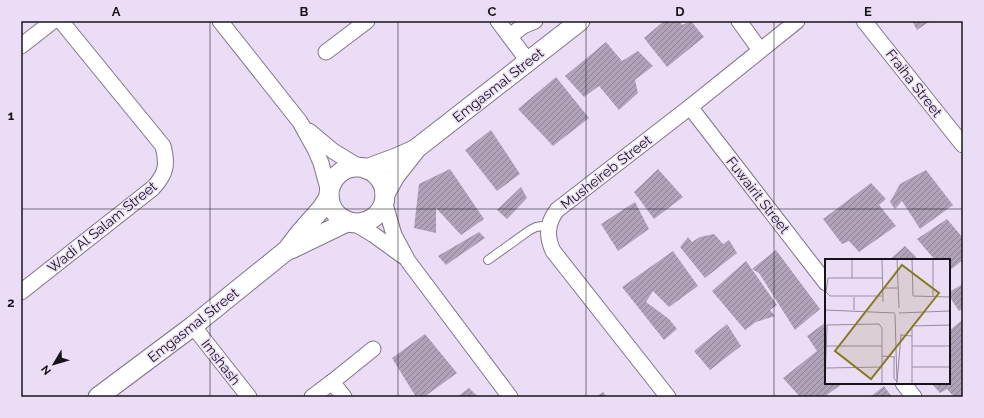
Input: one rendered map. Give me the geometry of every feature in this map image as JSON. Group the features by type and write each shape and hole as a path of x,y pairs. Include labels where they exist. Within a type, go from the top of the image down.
{"street":[{"path":"21,46 53,21"},
{"name":"Wadi Al Salam Street","path":"21,292 153,188 161,180 166,169 166,158 163,146 61,21"},
{"path":"220,21 300,122 321,163 330,205 334,212 340,218 374,235 408,260"},
{"path":"326,52 368,21"},
{"path":"498,21 528,61"},
{"path":"510,36 523,26 535,21"},
{"name":"Emgasmal Street","path":"362,168 396,158 417,148 580,21"},
{"path":"739,21 760,50"},
{"name":"Musheireb Street","path":"549,225 557,210 690,108 797,21"},
{"name":"Fraiha Street","path":"864,21 963,145"},
{"name":"Fuwairit Street","path":"690,108 825,282"},
{"path":"300,122 333,151 373,173 379,179 383,186 384,198 394,235 408,260 510,397"},
{"name":"Emgasmal Street","path":"384,198 395,176 417,148"},
{"path":"329,195 331,184 339,174 350,168 362,168"},
{"name":"Emgasmal Street","path":"98,397 193,326 287,250 300,233 319,213 329,195"},
{"path":"351,223 362,223 376,216 381,209 384,198"},
{"name":"Emgasmal Street","path":"287,250 351,223"},
{"path":"549,225 549,243 553,251 668,397"},
{"name":"Imshash","path":"193,326 249,397"},
{"path":"312,397 373,349"},
{"path":"332,382 344,397"},
{"path":"904,384 914,397"}],"lane":[{"path":"488,260 530,230 549,225"}],"building":[{"path":"664,21 680,21 682,25 691,21 704,37 667,67 644,38"},
{"path":"912,21 930,21 917,30"},
{"path":"606,42 622,61 638,51 653,66 635,80 638,93 619,110 599,86 584,97 565,76"},
{"path":"556,77 589,118 553,146 518,109"},
{"path":"491,130 520,174 497,191 465,150"},
{"path":"450,169 484,219 461,235 436,208 436,233 414,228 419,184"},
{"path":"658,169 683,197 654,219 634,192"},
{"path":"926,170 953,205 920,229 902,201 895,209 890,202 900,184"},
{"path":"871,183 886,199 879,205 896,226 859,252 849,241 842,244 823,219"},
{"path":"521,187 527,198 507,219 497,210"},
{"path":"635,202 649,229 618,251 601,224"},
{"path":"947,219 963,238 963,260 950,270 950,259 934,259 917,239"},
{"path":"479,232 485,238 446,265 438,256"},
{"path":"714,234 723,244 729,240 737,253 705,278 680,247 688,237 692,242 700,237"},
{"path":"905,246 918,259 890,259"},
{"path":"776,250 820,309 795,330 759,273 752,269"},
{"path":"673,251 698,286 669,307 653,291 646,302 669,319 677,329 664,340 622,287"},
{"path":"746,261 777,305 770,310 775,316 756,322 745,330 712,291"},
{"path":"963,284 963,309 959,311 950,298 950,291"},
{"path":"963,319 963,395 961,397 954,397 947,389 940,393 932,384 950,384 950,330"},
{"path":"825,323 825,384 842,384 824,397 800,397 783,378 817,351 807,336"},
{"path":"727,324 741,346 710,370 694,351"},
{"path":"425,334 457,373 424,397 416,397 392,358"},
{"path":"884,386 892,397 870,397"},
{"path":"469,388 478,397 457,397"},
{"path":"603,392 607,397 596,397"}]}
